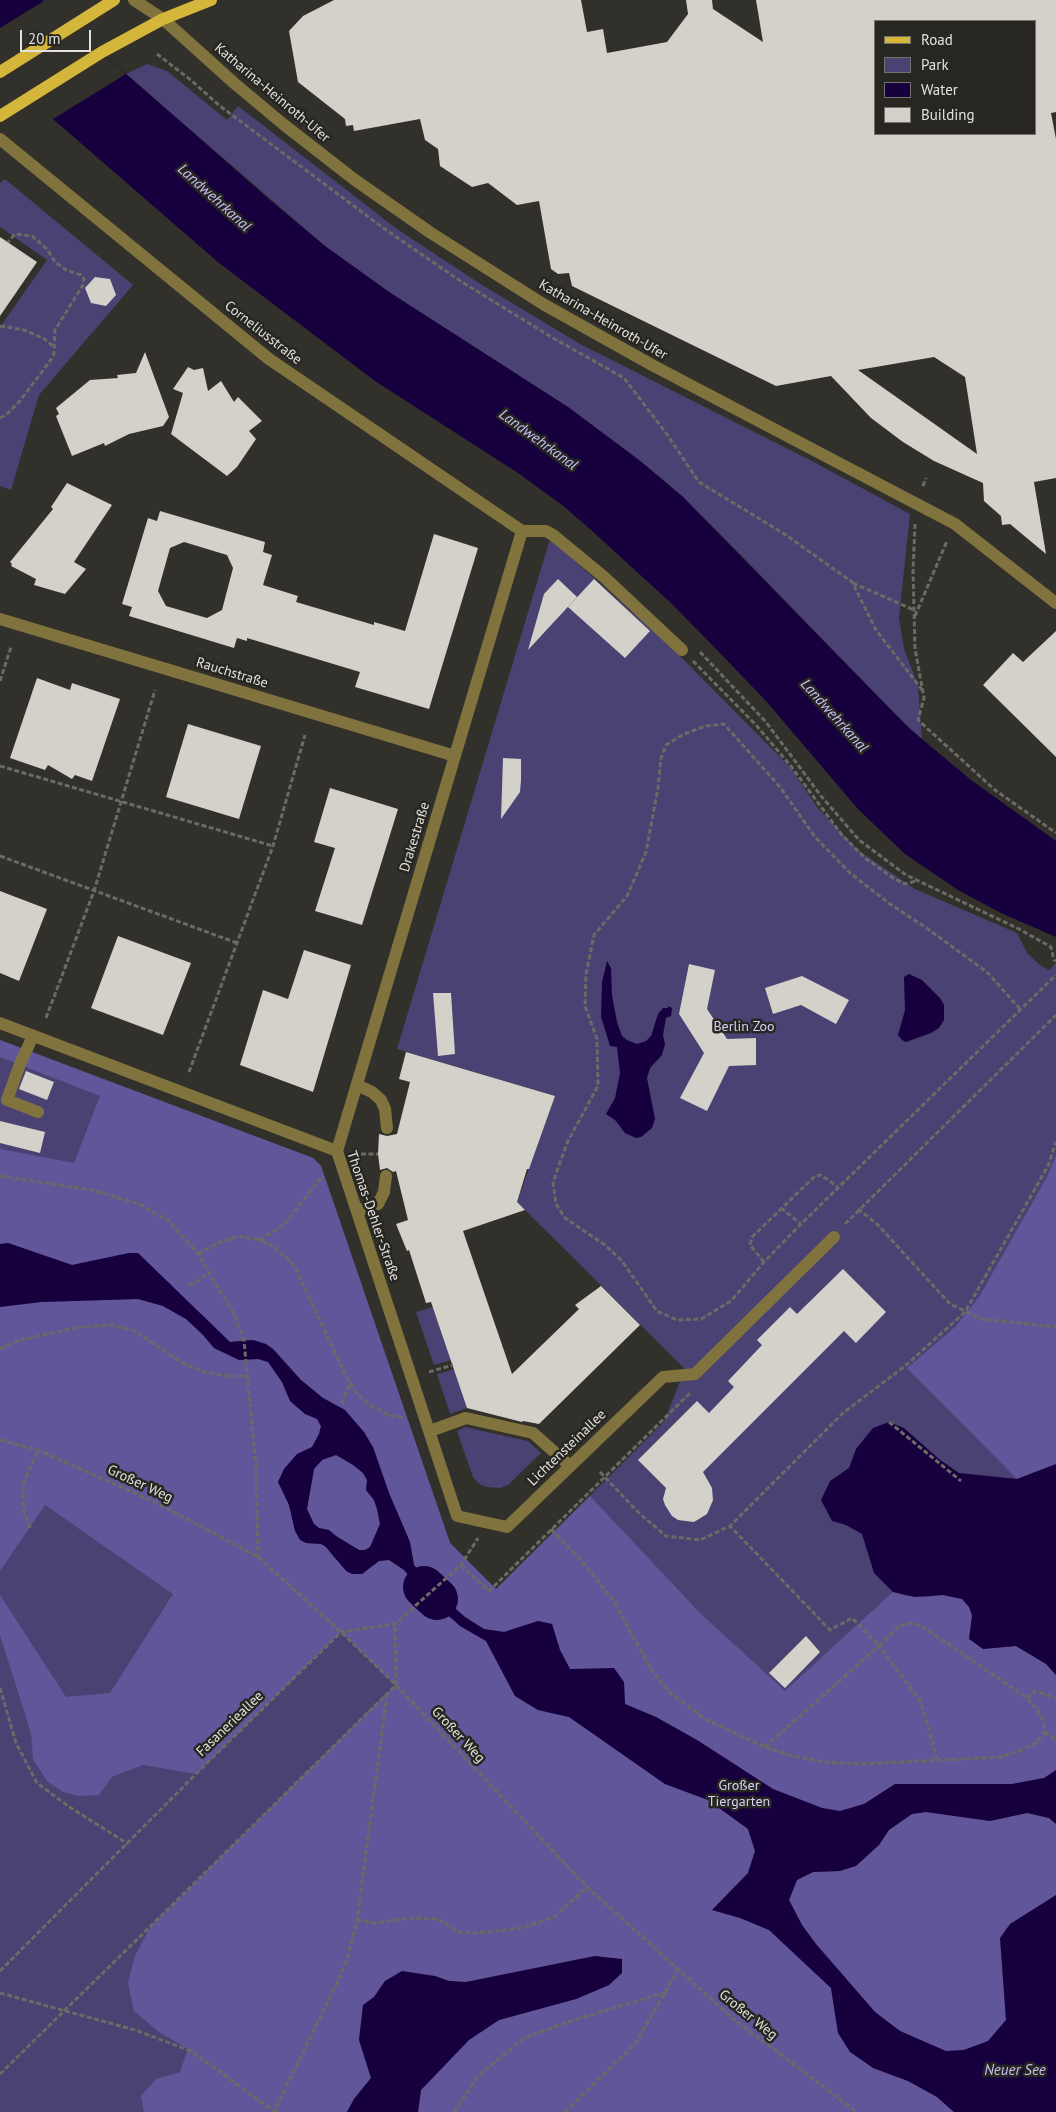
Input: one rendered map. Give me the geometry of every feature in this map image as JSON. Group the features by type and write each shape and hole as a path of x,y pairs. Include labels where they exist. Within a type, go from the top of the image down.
{"main road":[{"path":"1,71 114,0"},
{"path":"0,116 102,52 163,19 211,0"}],"street":[{"name":"Katharina-Heinroth-Ufer","path":"134,0 163,19 234,84 283,124 355,180 431,234 544,304 652,366 955,524 1056,603"},
{"name":"Corneliusstraße","path":"0,139 269,360 522,531"},
{"path":"522,531 546,531 553,535 604,577 678,649"},
{"name":"Drakestraße","path":"337,1151 522,531"},
{"name":"Rauchstraße","path":"0,619 455,756"},
{"name":"Thomas-Dehler-Straße","path":"0,1023 337,1151 457,1516 488,1523"},
{"path":"33,1036 20,1064 7,1100 38,1112"},
{"path":"357,1084 372,1092 381,1100 385,1109 387,1128"},
{"path":"357,1211 378,1204 384,1192 386,1176"},
{"path":"695,1374 834,1237"},
{"name":"Lichtensteinallee","path":"488,1523 507,1527 663,1376 695,1374"},
{"path":"430,1431 466,1418 533,1433 570,1466"}],"path":[{"path":"0,418 6,415 19,402 50,361 54,347 55,330 83,285 84,279 81,274 66,270 55,262 47,249 32,236 15,234 8,242"},
{"path":"0,326 24,330 43,338 54,347"},
{"path":"624,378 700,482 786,535 852,582 914,610"},
{"path":"926,478 917,504 913,535 915,649 924,698 918,720 994,790 1056,833"},
{"path":"914,619 955,524"},
{"path":"852,582 876,630 923,691"},
{"path":"0,681 11,647"},
{"path":"678,649 756,725 790,765 842,835 865,858 893,878 905,884 917,881"},
{"path":"696,649 766,722 822,796 859,840 906,876 1019,929 1051,947 1054,960 1056,961"},
{"path":"46,1018 94,891 155,690"},
{"path":"1020,1009 988,973 890,904 850,873 814,837 780,787 724,724 706,726 684,734 666,745 661,758 658,788 646,852 627,896 594,935 586,974 585,1006 597,1039 598,1086 568,1141 558,1165 553,1183 556,1204 565,1218 605,1245 622,1261 657,1311 677,1320 701,1319 731,1301 764,1262 801,1224 1056,976"},
{"path":"189,1072 273,846 305,735"},
{"path":"0,766 273,846"},
{"path":"0,856 238,943"},
{"path":"1056,1015 858,1209 877,1224 950,1304 982,1319 1056,1327"},
{"path":"600,1472 640,1514 666,1536 700,1540 730,1526 843,1413 905,1366 965,1312 1048,1166 1056,1142"},
{"path":"360,1154 378,1154"},
{"path":"764,1262 750,1245 752,1237 815,1176 821,1175 838,1188"},
{"path":"0,1176 92,1190 139,1204 169,1220 198,1254 235,1316 244,1341 256,1466 258,1557"},
{"path":"259,1240 284,1225 324,1176"},
{"path":"782,1208 801,1224"},
{"path":"198,1254 218,1243 239,1236 259,1240 275,1247 294,1265 356,1391 368,1404 388,1415 407,1418"},
{"path":"189,1286 209,1273"},
{"path":"0,1349 17,1341 79,1327 111,1325 135,1331 182,1364 205,1372 226,1376 248,1376"},
{"path":"429,1372 453,1365"},
{"path":"460,1564 488,1591 692,1391 695,1374"},
{"path":"342,1404 350,1382"},
{"path":"889,1422 961,1481"},
{"name":"Großer Weg","path":"0,1440 38,1450 157,1504 258,1557 396,1685 587,1888 731,2017 857,2112"},
{"path":"30,1528 24,1508 23,1484 38,1450"},
{"path":"341,1632 395,1624 460,1564 488,1523"},
{"path":"730,1526 830,1630 852,1618 879,1646 921,1702 937,1759"},
{"path":"551,1529 580,1559 613,1600 652,1671 669,1692 704,1719 765,1747 793,1756 825,1762 861,1764 1000,1757 1036,1743 1045,1732 1044,1723 1039,1712 1027,1698 922,1626 910,1623 898,1627 765,1747"},
{"path":"0,2074 396,1685 395,1624"},
{"name":"Fasanerieallee","path":"0,1971 196,1774 341,1632"},
{"path":"0,1688 16,1743 37,1783 68,1806 128,1844"},
{"path":"1027,1698 1035,1691 1056,1698"},
{"path":"0,1993 135,2030 190,2051 275,2112 348,1956 357,1920 387,1694"},
{"path":"1045,1732 1056,1740"},
{"path":"357,1920 375,1923 410,1918 438,1919 458,1932 478,1933 521,1928 554,1917 587,1888"},
{"path":"565,2112 635,2044 667,1992 678,1970"},
{"path":"454,2112 478,2076 524,2038 574,2020 667,1992"}],"green space":[{"path":"147,64 167,71 227,120 238,106 397,229 479,283 580,344 810,460 910,514 899,618 904,649 918,685 922,739 892,712 682,496 639,460 568,407 389,292 325,246 126,74"},
{"path":"5,179 133,285 39,395 11,490 0,486 0,327 47,260 0,227 0,183"},
{"name":"Großer Tiergarten","path":"550,539 667,643 790,767 817,807 858,850 915,889 1017,933 1027,953 1040,965 1049,970 1056,963 1056,2112 0,2112 0,1040 313,1158 321,1166 450,1543 496,1589 664,1422 685,1369 517,1202 555,1096 397,1049"},
{"path":"433,1307 452,1360 434,1365 416,1312"},
{"path":"455,1369 467,1408 450,1414 437,1374"},
{"path":"465,1427 528,1441 541,1453 508,1485 500,1488 487,1487 479,1484 473,1477 457,1431"}],"shaded area":[{"path":"0,1040 313,1158 321,1166 450,1543 496,1589 590,1496 700,1613 785,1691 893,1592 906,1596 929,1597 943,1595 962,1599 969,1607 983,1649 1016,1646 1046,1664 1056,1675 1056,1770 1044,1778 1012,1784 895,1784 864,1804 840,1811 822,1808 773,1789 697,1740 656,1717 625,1704 624,1682 570,1669 560,1650 552,1624 538,1621 504,1632 484,1629 465,1617 441,1596 460,1626 486,1641 515,1696 538,1710 569,1717 665,1784 708,1800 748,1829 755,1851 748,1873 713,1910 740,1918 769,1930 831,1988 838,2033 873,2068 908,2081 937,2097 954,2112 418,2112 421,2090 469,2040 499,2020 576,1999 609,1985 595,1956 466,1982 449,1981 435,1976 385,1981 374,1997 363,2006 359,2040 371,2078 354,2099 347,2112 144,2112 141,2096 156,2079 180,2072 188,2049 159,2032 134,2011 128,1983 135,1956 150,1927 395,1685 341,1632 196,1774 143,1765 112,1777 99,1795 79,1796 63,1792 47,1781 33,1759 31,1733 0,1635 0,1595 66,1697 110,1693 173,1594 45,1505 0,1571 0,1307 41,1302 138,1299 163,1306 186,1319 214,1348 239,1360 258,1359 268,1362 282,1382 290,1401 305,1414 317,1419 321,1426 312,1447 297,1454 284,1469 278,1482 289,1505 295,1531 306,1543 322,1544 335,1559 359,1575 379,1561 389,1560 404,1570 420,1590 428,1582 414,1565 410,1542 389,1493 373,1447 345,1410 323,1398 301,1380 273,1349 253,1340 230,1342 138,1253 129,1253 72,1265 8,1243 0,1244 0,1149 74,1163 100,1096 0,1057"},
{"path":"1056,1156 1056,1464 1017,1479 907,1368 955,1327 979,1297 1047,1177"},
{"path":"336,1455 354,1465 363,1473 367,1480 366,1490 374,1500 377,1509 380,1524 370,1547 365,1550 359,1550 329,1530 319,1528 314,1524 307,1509 314,1469 322,1460"},
{"path":"926,1812 990,1821 1027,1813 1049,1818 1056,1824 1056,1895 1000,1938 1006,2020 988,2041 964,2050 945,2051 928,2044 900,2031 875,2012 816,1944 802,1925 789,1900 797,1880 813,1872 840,1871 879,1845 889,1830 912,1814"}],"water":[{"name":"Landwehrkanal","path":"0,0 42,0 325,246 389,292 568,407 639,460 682,496 910,729 971,780 1056,841 1056,937 1001,913 958,890 905,854 858,809 766,701 719,652 672,604 591,530 562,505 518,473 375,381 219,263 53,119 0,68"},
{"path":"607,961 611,968 612,995 617,1022 622,1036 627,1040 637,1044 646,1041 651,1036 658,1014 663,1008 668,1008 668,1006 672,1008 671,1016 666,1018 663,1035 665,1044 662,1055 650,1068 647,1078 655,1119 652,1128 641,1137 636,1138 625,1133 615,1120 606,1114 615,1098 620,1073 617,1047 610,1046 601,1017 602,982"},
{"path":"909,974 922,980 940,998 944,1005 944,1020 939,1028 931,1033 906,1042 898,1035 905,1010 904,977"},
{"path":"8,1243 72,1265 129,1253 138,1253 230,1342 253,1340 266,1344 273,1349 301,1380 323,1398 345,1410 364,1432 373,1447 389,1493 410,1542 414,1565 428,1582 421,1590 404,1570 389,1560 379,1561 362,1574 352,1574 346,1571 326,1547 321,1544 306,1543 300,1540 295,1531 289,1505 278,1482 284,1469 297,1454 312,1447 321,1426 317,1419 305,1414 290,1401 282,1382 268,1362 258,1359 239,1360 214,1348 186,1319 163,1306 138,1299 41,1302 0,1307 0,1244","holes":["336,1455 363,1473 367,1480 366,1490 374,1500 380,1524 370,1547 365,1550 359,1550 329,1530 319,1528 314,1524 307,1509 314,1469 322,1460"]},
{"path":"889,1422 904,1428 939,1459 959,1473 1017,1479 1056,1464 1056,1675 1046,1664 1016,1646 983,1649 969,1639 972,1615 969,1607 962,1599 943,1595 915,1597 893,1592 874,1573 862,1534 846,1525 832,1521 821,1500 830,1481 849,1468 856,1449 873,1428"},
{"name":"Neuer See","path":"441,1596 465,1617 484,1629 504,1632 538,1621 552,1624 560,1650 570,1669 614,1668 624,1682 625,1704 656,1717 697,1740 773,1789 822,1808 840,1811 864,1804 895,1784 1012,1784 1044,1778 1056,1770 1056,1824 1049,1818 1027,1813 990,1821 926,1812 912,1814 889,1830 879,1845 856,1866 840,1871 813,1872 797,1880 789,1900 802,1925 816,1944 875,2012 900,2031 946,2051 964,2050 988,2041 1006,2020 1000,1938 1010,1924 1056,1895 1056,2112 954,2112 937,2097 908,2081 873,2068 850,2052 838,2033 831,1988 769,1930 740,1918 712,1910 748,1873 755,1851 748,1829 708,1800 665,1784 569,1717 538,1710 515,1696 486,1641 460,1626 434,1603"},
{"path":"595,1956 622,1959 622,1973 609,1985 576,1999 499,2020 469,2040 421,2090 418,2112 347,2112 354,2099 371,2078 359,2040 363,2005 374,1997 385,1981 402,1971 435,1976 449,1981 466,1982"}],"pier":[{"path":"44,1 126,74 53,119 0,68 0,28"}],"building":[{"path":"334,0 581,0 587,32 603,29 607,53 667,42 688,14 686,0 712,0 713,9 763,42 756,0 1056,0 1056,112 1051,113 1056,139 1056,478 1034,482 1046,554 1010,524 1002,525 1001,516 984,501 983,483 934,461 903,442 871,418 831,376 776,386 572,286 569,273 558,274 551,269 539,201 517,205 488,183 472,187 440,166 438,149 425,140 420,119 354,131 353,125 346,126 345,119 298,82 289,31 303,16","holes":["934,357 965,377 977,454 858,370"]},
{"path":"0,237 37,262 0,316"},
{"path":"95,277 110,279 116,295 106,306 91,303 85,288"},
{"path":"145,352 169,417 163,426 129,434 105,446 104,443 72,456 56,416 59,414 56,408 90,380 118,378 117,375 136,373"},
{"path":"188,367 194,370 203,368 208,391 221,381 234,402 238,397 262,421 249,431 256,439 237,467 227,476 171,434 183,393 173,389"},
{"path":"67,483 112,505 74,562 86,569 65,594 34,585 36,579 11,566 10,562 53,509 51,507"},
{"path":"160,511 265,542 263,552 272,555 263,585 298,596 296,602 374,625 374,622 405,631 434,534 478,548 429,709 355,687 360,672 247,638 247,641 237,638 234,648 129,616 132,607 122,604 148,518 157,521","holes":["184,542 227,555 233,568 222,610 207,618 166,606 158,591 170,548"]},
{"path":"558,579 577,597 528,650 544,594"},
{"path":"594,579 650,631 625,658 568,607"},
{"path":"1056,631 1056,757 983,685 1013,653 1023,662"},
{"path":"37,678 70,690 72,683 120,699 92,781 75,775 72,779 48,765 45,770 10,758"},
{"path":"188,724 261,746 239,819 166,797"},
{"path":"503,758 521,759 521,780 520,792 501,819"},
{"path":"330,788 398,809 362,925 315,911 335,848 314,842"},
{"path":"0,891 47,909 19,981 0,973"},
{"path":"118,936 191,963 163,1035 91,1008"},
{"path":"304,950 351,965 313,1092 240,1065 263,990 288,999"},
{"path":"689,964 715,970 707,1009 727,1039 756,1038 756,1065 729,1066 707,1111 680,1098 704,1053 679,1014"},
{"path":"802,976 849,1000 836,1024 801,1005 773,1014 765,988"},
{"path":"433,993 451,993 455,1054 438,1056"},
{"path":"406,1052 555,1096 529,1169 527,1169 517,1202 525,1210 463,1231 512,1374 579,1309 575,1305 601,1286 640,1325 539,1424 522,1422 467,1408 431,1302 426,1303 409,1250 407,1251 396,1224 408,1220 396,1171 393,1172 387,1168 380,1170 378,1154 379,1134 387,1136 397,1134 410,1082 399,1079"},
{"path":"26,1071 54,1082 47,1100 19,1089"},
{"path":"0,1121 45,1132 40,1153 0,1143"},
{"path":"843,1269 886,1312 856,1343 844,1331 703,1472 712,1488 713,1500 707,1514 694,1522 678,1520 672,1516 663,1499 666,1488 638,1460 697,1401 709,1413 734,1387 728,1381 762,1345 757,1340 790,1307 797,1314"},
{"path":"806,1636 820,1652 785,1688 769,1673"}],"waterway":[{"path":"424,1587 437,1599"}],"park label":[{"name":"Berlin Zoo","path":"744,1027"}]}
